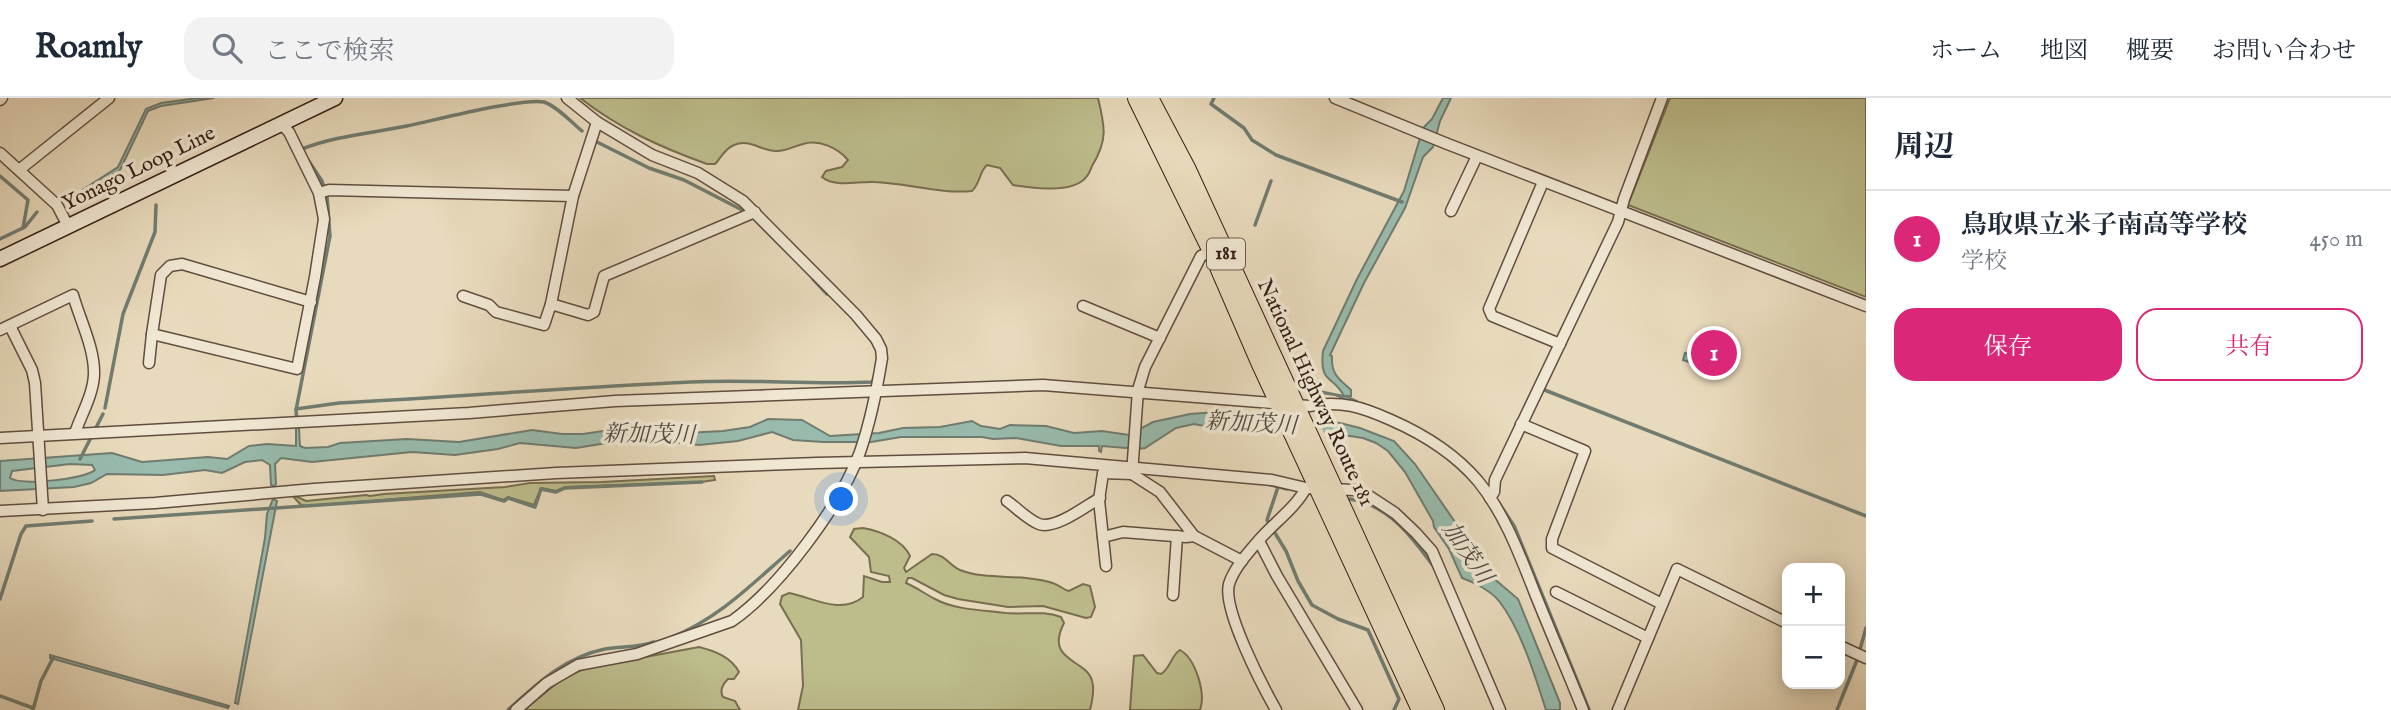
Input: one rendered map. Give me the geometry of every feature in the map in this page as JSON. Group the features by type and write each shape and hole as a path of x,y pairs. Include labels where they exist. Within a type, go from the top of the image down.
{"highway":[{"name":"National Highway Route 181","path":"1137,98 1217,248 1290,407 1321,489 1421,710"},
{"name":"National Highway Route 181","path":"1149,98 1187,170 1217,248"},
{"name":"National Highway Route 181","path":"1321,489 1435,710"}],"main road":[{"name":"Yonago Loop Line","path":"0,259 335,98"}],"street":[{"path":"19,170 109,98"},
{"path":"516,710 547,683 578,665 651,650 732,621 744,613 796,560 841,491 857,458 882,358 876,339 856,315 743,201 711,179 652,155 597,122 567,98"},
{"path":"1335,98 1542,182 1866,306"},
{"path":"1490,498 1494,492 1494,480 1602,258 1662,98"},
{"path":"463,296 488,305 496,312 544,325 551,304 573,196 597,122"},
{"path":"152,334 297,369 324,219 319,192 289,132 281,124"},
{"path":"0,153 57,205 68,226"},
{"path":"1451,211 1477,156"},
{"path":"1542,182 1489,309 1492,316 1560,344"},
{"path":"319,192 329,190 573,196"},
{"path":"551,304 587,315 594,312 604,276 755,212"},
{"path":"1132,467 1138,393 1145,367 1201,256 1217,248"},
{"path":"149,363 161,275 170,266 182,264 311,302"},
{"path":"43,506 35,383 32,370 5,328 73,295 93,359 91,390 75,433"},
{"path":"1083,306 1160,338"},
{"path":"0,438 469,412 615,401 874,395 1043,385 1290,407 1329,402 1342,404 1372,412 1427,438 1465,468 1490,498 1511,536 1583,710"},
{"path":"1521,425 1585,452 1552,539 1552,548 1662,604"},
{"path":"0,511 556,473 857,458 1026,458 1272,480 1321,489 1354,491 1383,504 1395,513 1432,551 1500,710"},
{"path":"1106,566 1100,498 1103,473 1132,467"},
{"path":"1132,467 1160,492 1194,536 1242,561"},
{"path":"1276,710 1253,666 1230,606 1228,587 1235,570 1259,541 1321,489"},
{"path":"1007,501 1043,526 1056,523 1100,498"},
{"path":"1103,537 1123,532 1194,536"},
{"path":"1173,595 1177,536"},
{"path":"1259,541 1357,710"},
{"path":"1618,710 1677,569 1782,621"},
{"path":"1556,592 1648,638"},
{"path":"1845,648 1866,658"}],"green space":[{"path":"580,98 1098,98 1104,133 1101,148 1089,174 1073,185 1052,188 1013,185 1000,168 987,165 972,191 947,191 886,183 840,183 827,180 822,177 826,171 842,167 848,160 834,148 815,143 777,151 740,143 728,149 715,164 707,164 641,136"},
{"path":"1670,98 1866,98 1866,297 1628,205"},
{"path":"714,476 715,480 701,482 565,487 556,491 541,488 534,505 508,497 503,500 480,492 307,506 301,505 291,494 306,501 530,483"},
{"path":"863,528 897,541 907,550 910,556 904,568 906,572 932,554 940,556 960,570 976,574 1039,580 1069,591 1083,584 1090,586 1095,607 1091,617 1086,618 1043,606 1008,607 958,599 944,595 912,578 908,578 906,583 943,603 960,607 1061,617 1064,623 1059,645 1063,653 1089,674 1092,681 1090,710 798,710 803,686 801,640 780,604 782,596 789,593 827,604 846,605 863,597 864,576 890,582 889,576 871,572 869,557 850,537 854,529"},
{"path":"699,647 722,655 736,667 739,672 734,679 726,681 721,692 723,697 735,701 740,710 524,710 562,679 586,668"},
{"path":"1180,650 1191,661 1201,686 1200,710 1130,710 1134,656 1143,655 1157,673 1161,674"}],"water":[{"path":"214,98 161,106 148,111 120,170 83,193 81,191 118,167 146,109 161,103"},
{"path":"1443,98 1451,98 1440,121 1433,147 1423,157 1405,208 1364,283 1330,355 1336,375 1351,390 1351,396 1345,396 1357,401 1357,404 1335,395 1313,392 1314,390 1344,396 1325,374 1323,351 1357,279 1404,191 1423,128 1432,119"},
{"path":"1697,349 1715,356 1712,363 1703,360 1701,366 1683,360 1685,353 1695,356"},
{"path":"1217,412 1340,423 1394,441 1415,464 1455,522 1470,555 1518,599 1560,703 1560,710 1546,710 1527,653 1507,612 1492,594 1462,578 1449,549 1434,527 1405,472 1388,451 1363,438 1330,433 1276,429 1225,430 1194,424 1176,428 1145,448 1102,446 1101,452 1099,446 1061,446 1016,438 901,437 871,442 823,442 793,440 772,432 738,441 699,445 638,438 576,448 520,443 455,455 412,452 312,462 281,458 275,464 274,486 271,485 270,465 262,460 245,462 222,473 205,470 163,475 107,474 91,483 74,487 0,491 0,461 112,453 142,462 208,457 227,459 249,446 296,446 296,428 299,428 300,446 305,448 407,439 459,442 532,430 583,434 644,425 685,433 723,431 750,427 768,419 802,420 830,436 940,427 972,421 981,426 1000,429 1010,425 1046,426 1074,433 1102,431 1129,435 1153,422 1190,414","holes":["70,464 92,465 95,470 67,479 27,481 10,478 12,471"]},
{"path":"1496,497 1515,526 1590,710 1586,710 1494,501"},
{"path":"273,499 277,501 238,704 235,703 267,514"},
{"path":"50,655 229,706 228,708 50,658"}],"pier":[{"path":"1266,414 1318,419 1326,437 1276,433"}],"waterway":[{"path":"1214,98 1211,104 1244,128 1252,140 1276,155 1402,202"},
{"path":"303,151 302,149 340,138 517,103 549,104 582,131"},
{"path":"593,140 649,168 684,180 746,212"},
{"path":"297,421 296,410 330,236 327,197 322,181 308,160"},
{"path":"0,176 28,200 23,228"},
{"path":"1255,225 1271,181"},
{"path":"105,408 123,314 155,232 156,205"},
{"path":"0,239 25,227 37,212"},
{"path":"813,279 827,294"},
{"path":"296,409 339,403 647,384 714,381 849,383 873,380"},
{"path":"1542,389 1866,516"},
{"path":"80,459 103,414"},
{"path":"114,519 481,494 504,501 508,498 535,507 541,489 556,492 565,488 702,482"},
{"path":"1267,484 1287,489"},
{"path":"1278,487 1267,520 1286,551 1298,581 1312,605 1338,619 1368,630 1399,699 1394,710"},
{"path":"1350,499 1364,502 1388,515 1408,534 1434,567"},
{"path":"0,599 26,526 92,521"},
{"path":"672,637 720,610 790,551"},
{"path":"1837,710 1857,660 1866,628"},
{"path":"508,710 552,673 577,658 605,649 654,642"},
{"path":"33,710 41,681 53,658"},
{"path":"0,696 33,708"}],"place":[{"name":"鳥取県立米子南高等学校","path":"1714,353"}],"water label":[{"name":"新加茂川","path":"1251,424"},
{"name":"新加茂川","path":"649,435"},
{"name":"加茂川","path":"1467,553"}]}
